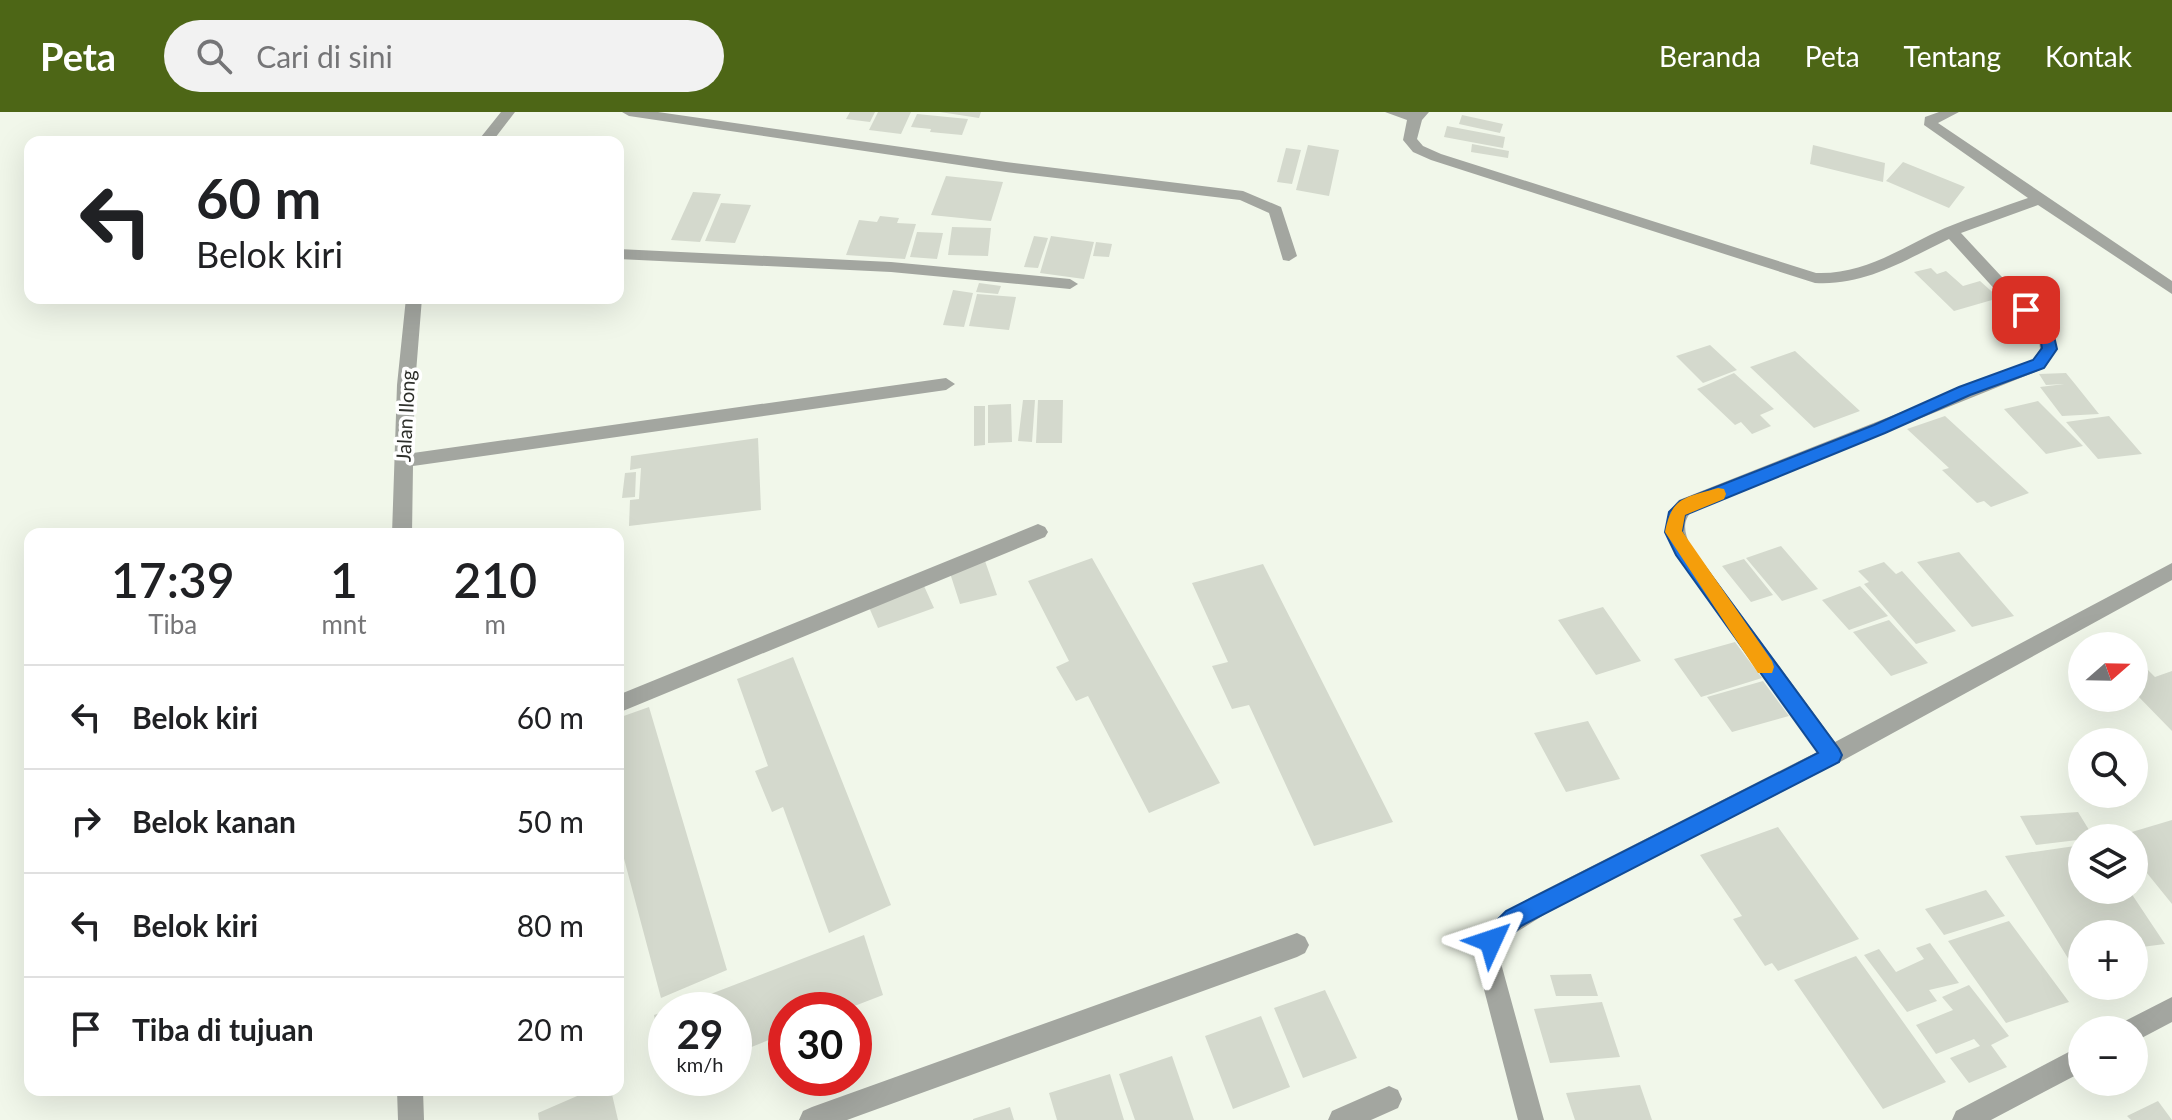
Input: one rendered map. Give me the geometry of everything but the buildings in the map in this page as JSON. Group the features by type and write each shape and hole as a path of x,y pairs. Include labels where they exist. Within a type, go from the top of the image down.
{"street":[{"path":"489,136 508,112"},
{"path":"629,112 1006,167 1243,196 1276,210 1289,256"},
{"path":"1392,112 1418,115 1410,140 1418,149 1436,157 1815,278 1834,281 1856,276 1951,232 2041,199"},
{"path":"1952,112 1930,120 1931,125 2172,289"},
{"path":"1832,755 1683,550 1673,532 1675,519 1686,505 2039,364 2049,349 2047,336 1951,232"},
{"path":"624,254 891,267 1070,284"},
{"name":"Jalan Ilong","path":"402,528 403,461 414,304"},
{"path":"403,461 946,384"},
{"path":"624,702 1038,532"},
{"path":"1531,1120 1487,955 1499,930 1539,905 1832,755 2172,571"},
{"path":"812,1120 1297,945"},
{"path":"2148,1022 2172,1009"},
{"path":"1965,1120 2068,1065"},
{"path":"410,1096 411,1120"},
{"path":"1341,1120 1389,1099"}],"slow traffic":[{"path":"1718,494 1686,505 1678,512 1673,532 1765,667"}],"route":[{"path":"1491,941 1514,918 1832,755 1756,656 1683,550 1673,532 1678,512 1686,505 2039,364 2049,349 2047,336 2026,310"}]}
